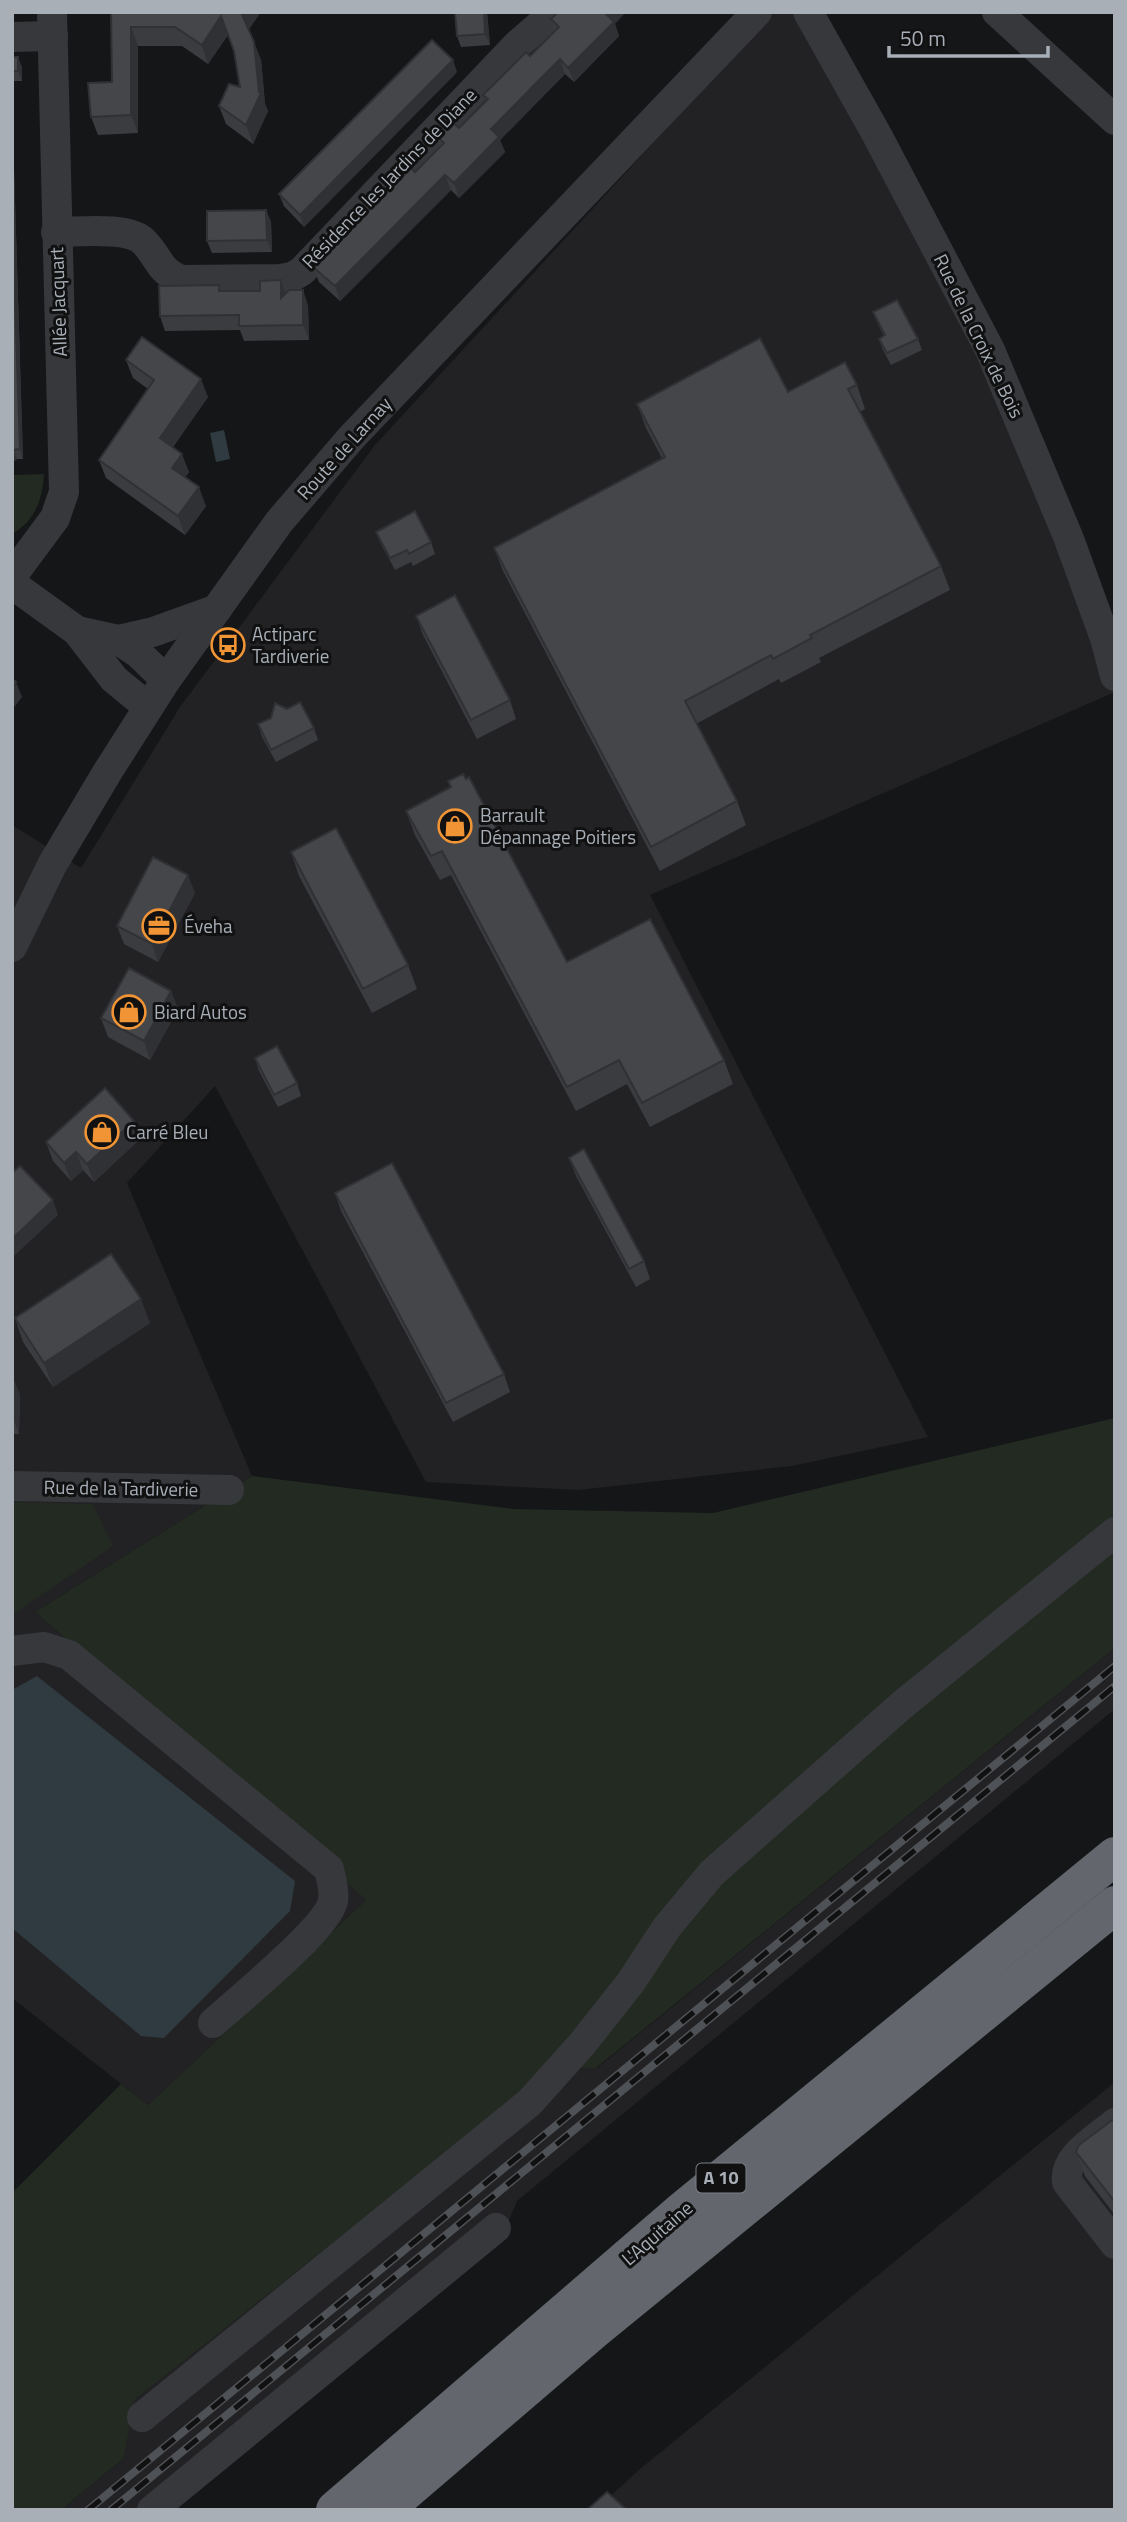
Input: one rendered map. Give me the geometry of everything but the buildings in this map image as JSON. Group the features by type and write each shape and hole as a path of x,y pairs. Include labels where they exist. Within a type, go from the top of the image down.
{"highway":[{"name":"L'Aquitaine","path":"335,2510 683,2210 1115,1856"},
{"name":"L'Aquitaine","path":"384,2510 594,2330 1115,1905"}],"street":[{"path":"515,12 517,45"},
{"name":"Résidence les Jardins de Diane","path":"56,232 134,234 144,242 169,275 182,280 292,277 302,271 517,45 555,12"},
{"name":"Route de Larnay","path":"12,947 52,865 149,707 279,522 351,438 757,12"},
{"name":"Rue de la Croix de Bois","path":"808,12 877,135 990,350 1069,540 1105,638 1115,676"},
{"path":"996,12 1115,120"},
{"path":"12,37 52,24"},
{"name":"Allée Jacquart","path":"12,576 55,518 64,492 52,24"},
{"path":"12,583 77,631 107,670 131,694 149,707"},
{"path":"118,640 153,632 216,609"},
{"path":"77,631 118,640 138,653 166,680"},
{"name":"Rue de la Tardiverie","path":"12,1486 229,1490"},
{"path":"142,2417 530,2102 582,2044 631,1982 667,1927 712,1873 902,1705 1115,1532"},
{"path":"12,1651 44,1647 69,1655 329,1869 333,1903 318,1928 213,2023"},
{"path":"1115,2123 1073,2160 1066,2175 1068,2182 1115,2244"},
{"path":"152,2510 496,2228"}],"shaded area":[{"path":"774,12 799,12 977,332 1115,692 650,895 928,1437 792,1466 578,1490 426,1482 215,1086 127,1183 252,1476 35,1612 366,1900 148,2105 12,1998 12,825 81,868 180,707 375,445"},
{"path":"224,430 230,459 216,462 210,433"},
{"path":"44,474 36,509 27,522 12,534 12,475"},
{"path":"1115,1418 1115,1648 596,2068 548,2068 435,2162 134,2400 124,2458 61,2510 12,2510 12,2193 121,2084 148,2105 366,1900 35,1612 252,1476 513,1509 713,1513"},
{"path":"12,1502 93,1504 113,1546 12,1615"},
{"path":"1115,1648 1115,1709 517,2201 503,2235 168,2510 61,2510 124,2458 133,2400 548,2068 597,2068"},
{"path":"37,1676 295,1881 290,1911 164,2038 141,2036 12,1928 12,1690"},
{"path":"1115,2082 1115,2510 595,2510 640,2469"}],"railway":[{"path":"88,2510 1115,1666"},
{"path":"111,2510 1115,1686"}],"place":[{"name":"Actiparc Tardiverie","path":"228,645"},
{"name":"Barrault Dépannage Poitiers","path":"455,826"},
{"name":"Éveha","path":"159,926"},
{"name":"Biard Autos","path":"129,1012"},
{"name":"Carré Bleu","path":"102,1132"}]}
